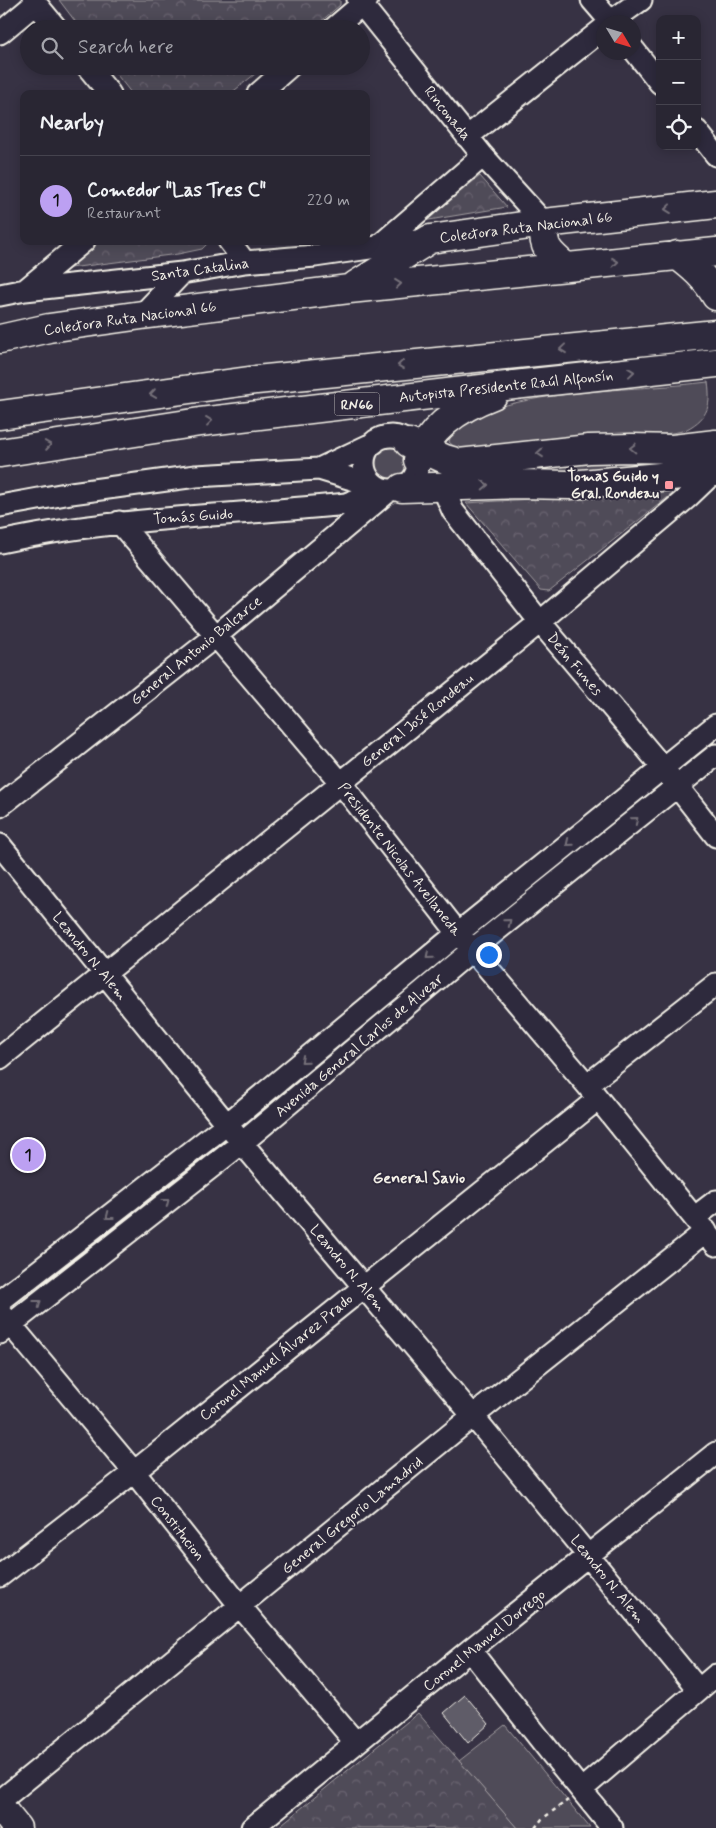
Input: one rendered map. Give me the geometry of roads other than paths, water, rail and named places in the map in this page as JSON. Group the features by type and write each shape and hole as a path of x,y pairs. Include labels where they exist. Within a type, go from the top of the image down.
{"main road":[{"name":"Colectora Ruta Nacional 66","path":"349,289 430,239 544,222 716,204"},
{"path":"544,222 543,237 546,249 566,267"},
{"name":"Colectora Ruta Nacional 66","path":"0,339 49,328 349,289 716,252"},
{"path":"677,255 699,272 711,286 716,296"},
{"name":"Autopista Presidente Raúl Alfonsín","path":"0,415 256,380 716,334"},
{"name":"Autopista Presidente Raúl Alfonsín","path":"0,453 200,422 523,384 716,364"},
{"path":"523,384 460,410 442,424 427,441 423,453 459,463 472,463 532,454 589,449 632,448 673,450 716,444"},
{"path":"673,450 696,438 716,424"},
{"path":"388,488 520,484 570,485 715,472"},
{"path":"0,1808 17,1828"}],"street":[{"path":"592,0 603,15"},
{"path":"621,15 641,0"},
{"path":"342,20 362,1"},
{"name":"Rinconada","path":"362,1 467,137 544,222"},
{"path":"0,33 34,2 49,20"},
{"path":"467,137 596,34"},
{"path":"641,59 656,79"},
{"path":"94,75 107,90"},
{"path":"263,90 280,75"},
{"path":"701,136 716,154"},
{"path":"379,246 483,156"},
{"name":"Santa Catalina","path":"0,295 25,290 182,273 245,262 315,256 430,239"},
{"path":"25,290 79,245"},
{"path":"232,245 245,262"},
{"path":"142,315 182,273"},
{"path":"0,506 71,493 196,476 319,469 388,488 414,476 423,453 403,439 388,437 319,469"},
{"path":"374,443 368,451 365,466 368,476 388,488"},
{"name":"General José Rondeau","path":"0,1058 540,622 715,472"},
{"name":"Deán Funes","path":"442,486 453,511 540,622 677,786 716,836"},
{"name":"Tomás Guido","path":"0,542 41,533 119,522 346,504 388,488"},
{"name":"General Antonio Balcarce","path":"0,806 216,636 388,488"},
{"name":"Presidente Nicolas Avellaneda","path":"119,522 340,782 458,933 592,1092 705,1231"},
{"name":"Avenida General Carlos de Alvear","path":"0,1301 227,1124 458,933 716,725"},
{"name":"Avenida General Carlos de Alvear","path":"3,1324 242,1143 472,950 716,755"},
{"name":"Leandro N. Alem","path":"0,845 242,1143 590,1556 698,1689"},
{"name":"Coronel Manuel Álvarez Prado","path":"0,1576 134,1472 364,1286 716,984"},
{"name":"General Gregorio Lamadrid","path":"0,1801 473,1416 705,1231 716,1200"},
{"name":"Constitucion","path":"3,1324 134,1472 240,1606 356,1743"},
{"name":"Coronel Manuel Dorrego","path":"252,1828 716,1453"},
{"path":"470,1650 612,1828"},
{"path":"581,1790 716,1675"}],"place":[{"name":"Tomas Guido y Gral. Rondeau","path":"669,485"},
{"name":"Comedor \"Las Tres C\"","path":"28,1155"}],"district":[{"name":"General Savio","path":"419,1177"}]}
